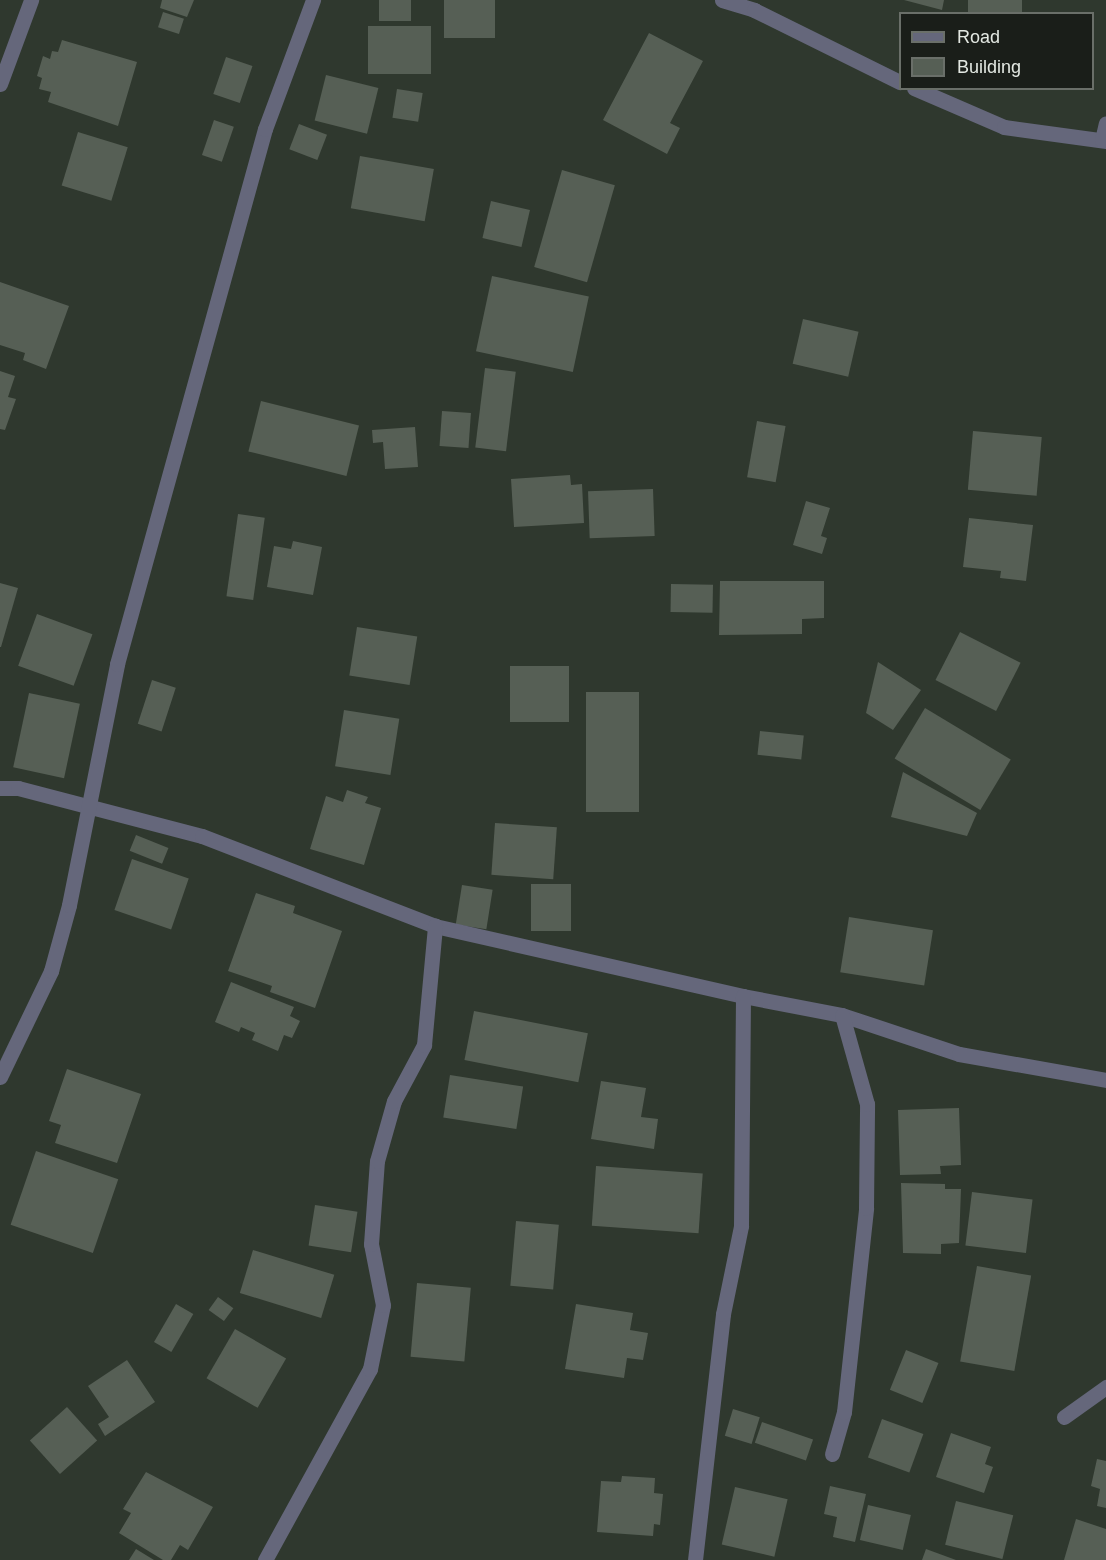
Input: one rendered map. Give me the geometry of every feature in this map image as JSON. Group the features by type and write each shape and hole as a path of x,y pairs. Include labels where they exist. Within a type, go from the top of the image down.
{"street":[{"path":"0,84 31,0"},
{"path":"0,1077 51,971 69,905 117,664 265,129 313,0"},
{"path":"722,0 754,10 899,82"},
{"path":"919,90 1004,127 1104,141 1106,123"},
{"path":"0,788 18,788 87,808 202,836 435,926 743,996 842,1015 959,1054 1106,1080"},
{"path":"265,1560 370,1369 383,1305 371,1244 377,1161 394,1101 424,1045 435,926"},
{"path":"695,1560 723,1314 741,1226 743,996"},
{"path":"832,1454 844,1412 866,1208 867,1104 842,1015"},
{"path":"1064,1418 1106,1387"}],"building":[{"path":"162,0 194,0 187,17 160,8"},
{"path":"379,0 411,0 411,21 379,21"},
{"path":"444,0 495,0 495,38 444,38"},
{"path":"904,0 944,0 942,10"},
{"path":"968,0 1022,0 1022,12 968,12"},
{"path":"163,12 184,19 179,34 158,27"},
{"path":"368,26 431,26 431,74 368,74"},
{"path":"649,33 703,61 670,123 680,128 667,154 603,120"},
{"path":"62,40 137,62 118,126 48,102 51,92 39,89 42,78 37,76 43,56 50,59 52,51 58,52"},
{"path":"226,57 252,66 240,103 213,94"},
{"path":"326,75 378,88 367,134 315,121"},
{"path":"397,89 423,93 418,122 392,118"},
{"path":"214,120 234,127 222,162 202,155"},
{"path":"299,124 327,135 317,160 289,149"},
{"path":"78,132 128,147 111,201 62,186"},
{"path":"360,156 434,169 425,221 351,208"},
{"path":"562,170 615,185 587,282 534,267"},
{"path":"491,201 530,210 521,247 482,238"},
{"path":"492,276 589,297 573,372 476,351"},
{"path":"0,282 69,306 46,369 23,360 25,353 0,345"},
{"path":"803,319 859,332 848,377 793,364"},
{"path":"485,368 516,372 506,451 475,447"},
{"path":"0,371 15,376 8,397 16,399 5,430 0,429"},
{"path":"261,401 359,425 346,476 248,451"},
{"path":"442,411 471,413 468,448 440,446"},
{"path":"757,421 786,426 776,482 747,477"},
{"path":"415,427 418,467 385,469 383,442 373,443 372,430"},
{"path":"973,431 1042,437 1037,496 968,490"},
{"path":"570,475 571,485 582,484 584,523 514,527 511,479"},
{"path":"653,489 655,536 590,538 588,491"},
{"path":"806,501 830,508 821,536 827,538 822,554 793,545"},
{"path":"238,514 265,518 253,600 226,596"},
{"path":"969,518 1033,525 1026,581 1000,578 1001,571 963,567"},
{"path":"293,541 322,547 313,595 267,587 274,546 291,549"},
{"path":"720,581 824,581 824,618 802,619 802,634 719,635"},
{"path":"0,583 18,588 1,647 0,647"},
{"path":"671,584 713,585 713,613 671,612"},
{"path":"37,614 92,634 74,686 18,666"},
{"path":"357,627 417,637 410,685 349,675"},
{"path":"960,632 1021,663 996,711 935,680"},
{"path":"878,662 921,690 893,730 866,713"},
{"path":"510,666 569,666 569,722 510,722"},
{"path":"152,680 176,688 162,731 138,724"},
{"path":"586,692 639,692 639,812 586,812"},
{"path":"29,693 80,704 64,778 13,767"},
{"path":"925,708 1011,760 980,810 895,759"},
{"path":"344,710 399,719 390,775 335,766"},
{"path":"760,731 804,736 801,759 757,755"},
{"path":"903,772 977,813 967,836 891,817"},
{"path":"347,790 368,797 365,803 381,808 364,865 310,849 326,796 343,802"},
{"path":"495,823 557,827 553,879 491,875"},
{"path":"136,835 168,848 162,864 130,851"},
{"path":"132,859 189,879 171,930 114,910"},
{"path":"531,884 571,884 571,931 531,931"},
{"path":"462,885 493,890 486,929 456,925"},
{"path":"256,893 295,906 293,913 342,931 315,1008 270,992 272,986 228,971"},
{"path":"849,917 933,930 924,986 840,972"},
{"path":"231,982 294,1007 290,1016 300,1021 292,1038 284,1035 278,1051 252,1040 255,1033 241,1027 239,1032 215,1022"},
{"path":"474,1011 588,1033 578,1082 464,1060"},
{"path":"67,1069 141,1094 117,1163 55,1143 61,1125 49,1121"},
{"path":"450,1075 523,1087 516,1129 443,1117"},
{"path":"601,1081 646,1088 641,1117 658,1119 654,1149 591,1139"},
{"path":"959,1108 961,1165 940,1166 941,1174 900,1175 898,1110"},
{"path":"36,1151 118,1179 93,1253 11,1225"},
{"path":"596,1166 703,1173 699,1233 592,1226"},
{"path":"901,1183 945,1184 945,1189 961,1189 959,1243 941,1244 941,1254 903,1253"},
{"path":"972,1192 1033,1199 1026,1253 965,1246"},
{"path":"315,1205 357,1212 351,1252 309,1245"},
{"path":"516,1221 559,1225 553,1290 510,1286"},
{"path":"253,1250 334,1275 321,1318 240,1293"},
{"path":"977,1266 1031,1276 1014,1371 960,1362"},
{"path":"417,1283 471,1288 464,1361 411,1357"},
{"path":"218,1297 233,1308 224,1321 209,1310"},
{"path":"176,1304 193,1314 171,1352 154,1342"},
{"path":"576,1304 633,1313 630,1330 648,1333 643,1360 627,1358 624,1378 565,1369"},
{"path":"235,1329 286,1358 258,1408 206,1378"},
{"path":"906,1350 938,1363 922,1403 890,1390"},
{"path":"127,1360 155,1402 105,1436 98,1424 109,1417 88,1386"},
{"path":"67,1407 97,1440 60,1474 30,1440"},
{"path":"733,1409 760,1417 752,1444 725,1436"},
{"path":"882,1419 923,1434 909,1473 868,1458"},
{"path":"762,1422 813,1440 806,1460 755,1443"},
{"path":"951,1433 991,1447 985,1464 993,1467 984,1493 936,1477"},
{"path":"1097,1459 1106,1461 1106,1508 1097,1506 1100,1489 1091,1486"},
{"path":"146,1472 213,1507 188,1550 180,1545 171,1560 163,1560 119,1533 131,1513 123,1509"},
{"path":"622,1476 655,1478 654,1493 663,1494 660,1525 654,1524 653,1536 597,1532 601,1481 621,1482"},
{"path":"830,1486 866,1494 855,1542 833,1537 837,1517 824,1514"},
{"path":"735,1487 788,1499 774,1557 722,1544"},
{"path":"956,1501 1013,1515 1002,1559 945,1545"},
{"path":"868,1505 911,1515 903,1550 860,1540"},
{"path":"1076,1519 1106,1529 1106,1560 1064,1560"},
{"path":"136,1549 154,1560 129,1560"},
{"path":"926,1549 956,1560 922,1560"}]}
